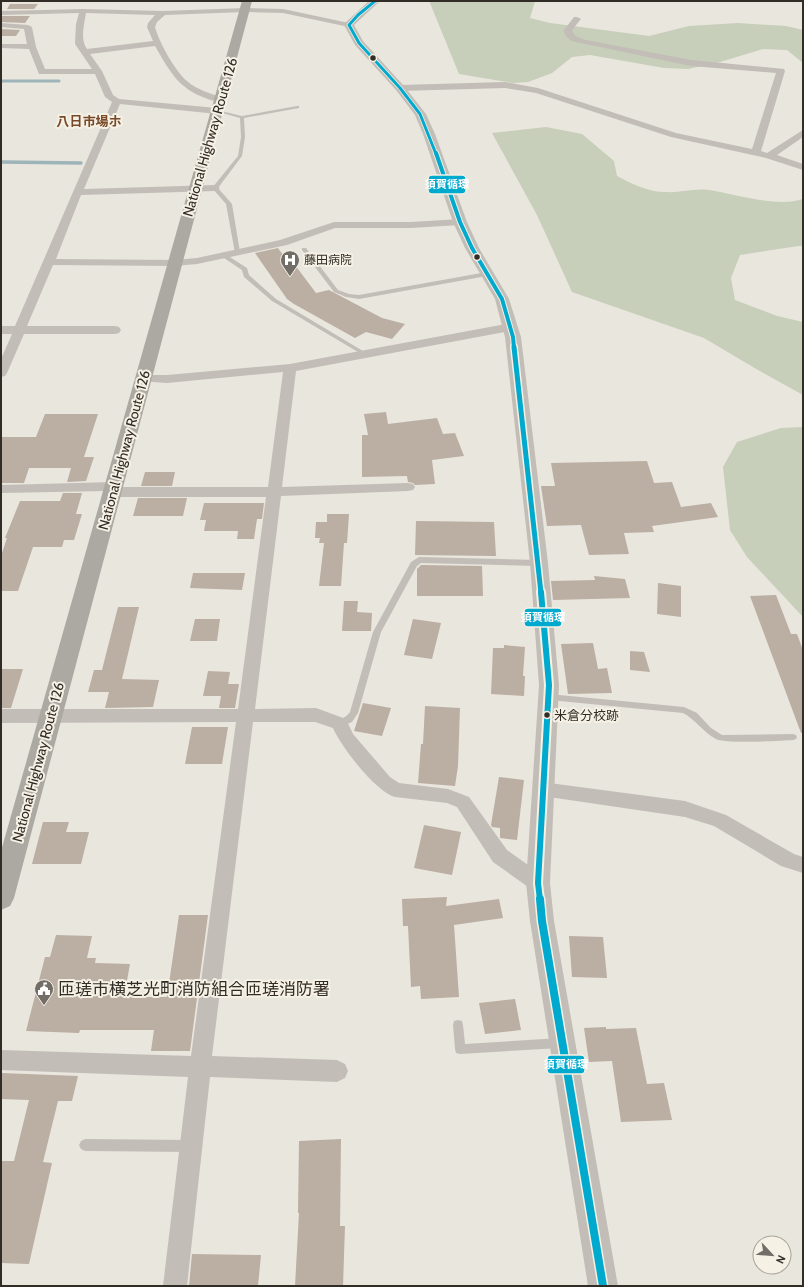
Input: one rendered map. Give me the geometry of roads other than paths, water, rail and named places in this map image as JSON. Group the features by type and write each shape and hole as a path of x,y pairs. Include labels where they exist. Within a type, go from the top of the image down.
{"highway":[{"name":"National Highway Route 126","path":"1,898 246,5"}],"street":[{"path":"90,1 98,11"},
{"path":"349,25 358,15 376,1"},
{"path":"1,13 98,11 163,13 246,5 349,25"},
{"path":"83,11 80,24 79,44 98,71 109,97 117,100 219,105"},
{"path":"163,13 152,23 151,28 158,43 183,82 209,96 219,105"},
{"path":"577,19 568,30 569,35 574,39 585,42 691,63 781,70 756,153"},
{"path":"1,25 28,27 32,47 42,72 98,71"},
{"path":"349,25 358,43 400,88 420,114 429,134 460,222 472,248 502,299 511,327 539,562 549,685 542,789 538,883 542,921 603,1286"},
{"path":"86,52 158,43"},
{"path":"1,46 32,47"},
{"path":"400,88 504,85 517,86 538,91 668,133 769,156 803,167"},
{"path":"1,374 117,100"},
{"path":"769,156 803,133"},
{"path":"77,192 215,188"},
{"path":"49,262 175,263 197,261 283,243 334,225 411,225 460,222"},
{"path":"143,378 168,379 290,368 511,327"},
{"path":"1,330 115,330"},
{"path":"175,1286 200,1066 290,368"},
{"path":"1,489 113,489 275,492 408,487"},
{"path":"1,716 316,715 340,724 346,738 384,782 395,790 448,796 463,802 500,856 538,883"},
{"path":"542,789 686,809 720,820 788,860 803,865"},
{"path":"1,1060 337,1071"}],"lane":[{"path":"219,105 242,117 298,107"},
{"path":"237,252 229,204 215,188 240,156 243,137 242,117"},
{"path":"304,249 336,291 348,296 359,297 487,274"},
{"path":"223,255 245,269 246,276 274,300 365,354"},
{"path":"340,724 349,720 354,713 377,632 414,564 419,560 539,562"},
{"path":"548,696 684,710 694,715 708,730 721,738 793,737"},
{"path":"458,1025 460,1049 562,1043"},
{"path":"85,1145 191,1146"}],"waterway":[{"path":"1,81 59,81"},
{"path":"1,162 81,163"}],"place":[{"name":"藤田病院","path":"290,277"},
{"name":"米倉分校跡","path":"547,715"},
{"name":"匝瑳市横芝光町消防組合匝瑳消防署","path":"44,1006"}],"district":[{"name":"八日市場ホ","path":"89,121"}]}
